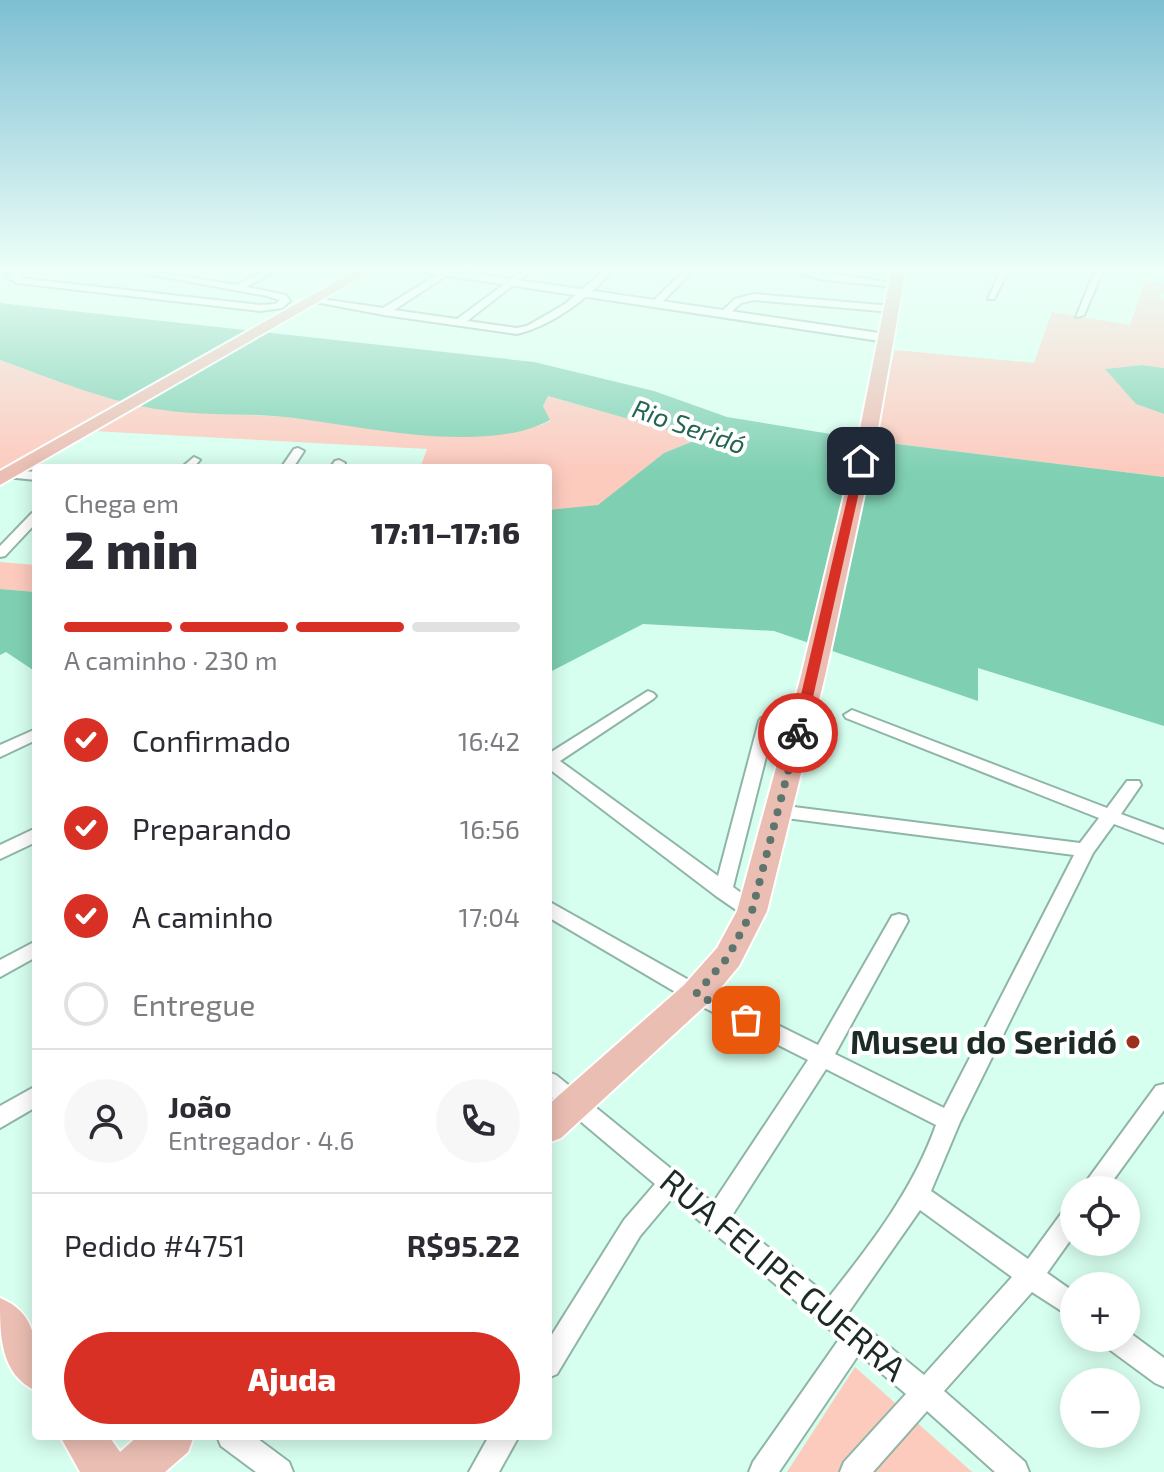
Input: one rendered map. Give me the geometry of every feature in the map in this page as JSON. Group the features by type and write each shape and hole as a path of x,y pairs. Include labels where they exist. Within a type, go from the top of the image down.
{"main road":[{"path":"5,477 111,418 241,337"},
{"path":"552,1124 696,994 728,957 752,911 868,434 886,338"},
{"path":"0,1318 32,1364"},
{"path":"85,1440 107,1472"},
{"path":"131,1472 167,1440"}],"street":[{"path":"877,337 886,338"},
{"path":"290,464 298,451"},
{"path":"5,477 32,476"},
{"path":"0,553 29,530"},
{"path":"552,759 648,696"},
{"path":"852,715 1164,837"},
{"path":"723,891 767,721"},
{"path":"0,752 32,736"},
{"path":"552,765 752,911"},
{"path":"831,1315 918,1195 938,1156 949,1121 1085,850 1133,785"},
{"path":"778,811 1085,850"},
{"path":"0,853 32,836"},
{"path":"552,910 696,994 949,1121"},
{"path":"716,1219 821,1059 899,921"},
{"path":"0,969 32,950"},
{"name":"RUA FELIPE GUERRA","path":"552,1084 672,1181 1015,1472"},
{"path":"1102,1176 1164,1093"},
{"path":"0,1118 32,1098"},
{"path":"552,1358 632,1228 672,1181"},
{"path":"918,1195 1060,1297"},
{"path":"854,1472 1031,1275 1060,1235"},
{"path":"764,1472 856,1337"},
{"path":"1134,1352 1164,1374"},
{"path":"236,1440 279,1472"},
{"path":"483,1472 503,1440"}],"shaded area":[{"path":"1043,337 1164,337 1164,368 1142,365 1106,369 1136,404 1164,414 1164,477 873,441 895,350 1034,363"},
{"path":"0,360 85,390 162,410 287,417 436,435 479,436 550,421 543,406 548,396 693,437 691,442 664,453 598,506 552,510 552,464 421,464 427,449 93,431 0,481"},
{"path":"0,562 32,565 32,592 0,589"},
{"path":"855,1367 972,1472 787,1472"}],"water":[{"name":"Rio Seridó","path":"0,337 305,337 534,362 654,391 727,417 873,441 1164,477 1164,726 978,668 978,701 774,631 643,624 552,671 552,510 598,505 664,453 691,442 692,437 548,396 543,406 550,420 523,431 491,436 420,435 285,417 163,410 122,402 0,360"},
{"path":"1142,365 1164,368 1164,414 1136,404 1105,369"},
{"path":"0,589 32,592 32,669 6,652 0,655"}],"way so far":[{"path":"746,1020 696,994 728,957 752,911 798,733"}],"place":[{"name":"Museu do Seridó","path":"1133,1042"}],"route":[{"path":"798,733 861,461"}]}
